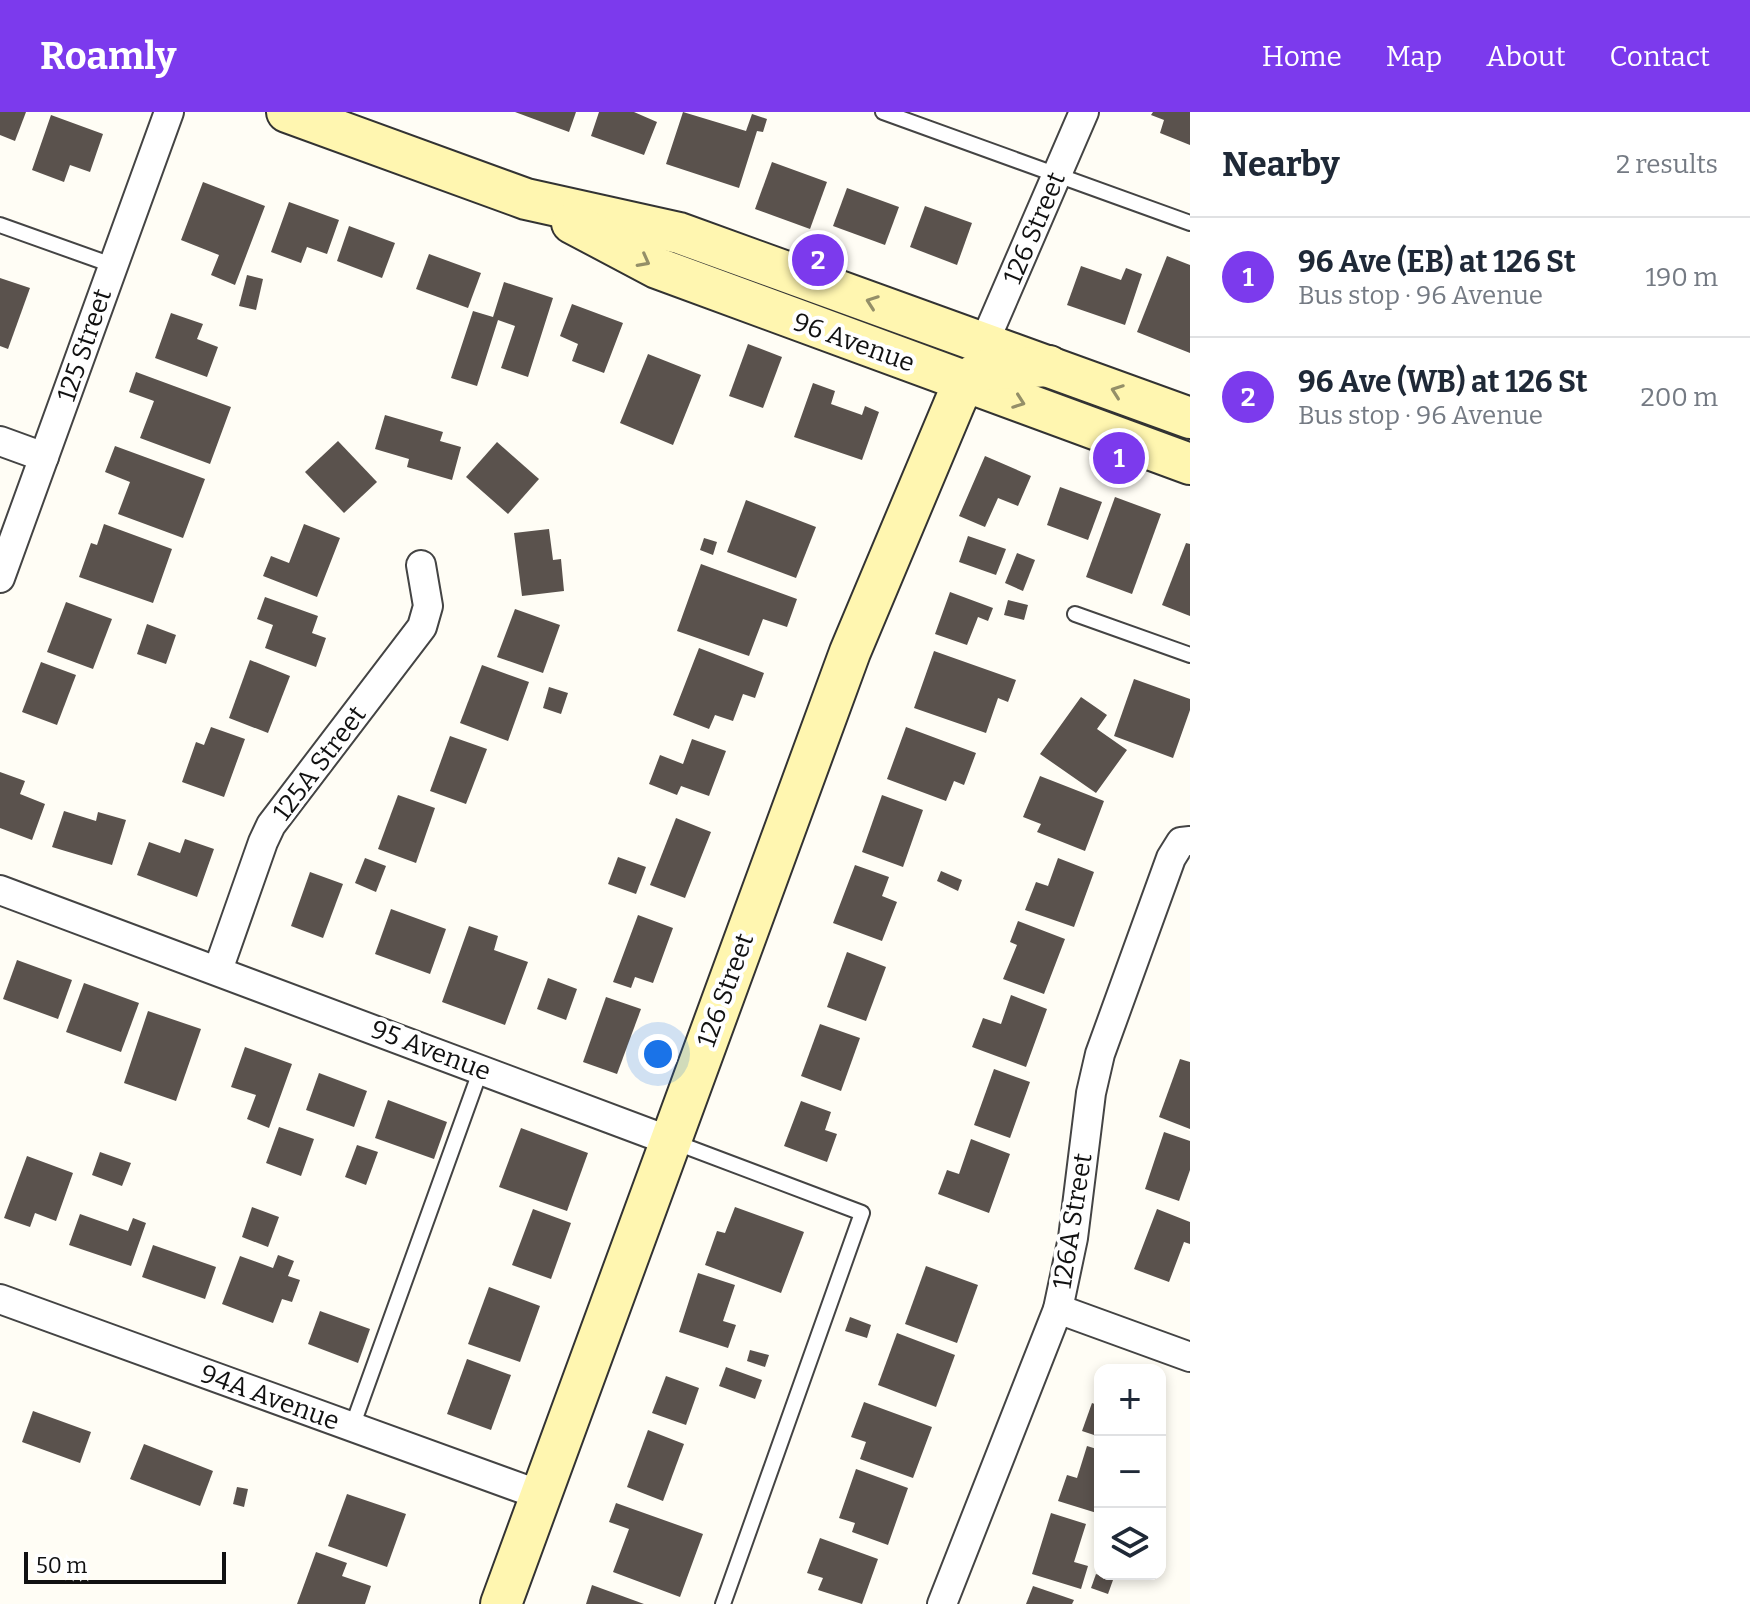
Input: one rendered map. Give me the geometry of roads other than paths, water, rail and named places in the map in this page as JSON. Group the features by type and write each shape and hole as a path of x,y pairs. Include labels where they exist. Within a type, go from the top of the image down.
{"main road":[{"name":"96 Avenue","path":"287,112 526,199 679,233 1190,418"},
{"name":"96 Avenue","path":"526,199 657,268 1190,464"},
{"path":"964,382 985,370 1049,366"},
{"name":"126 Street","path":"501,1604 850,652 964,382"}],"street":[{"name":"125 Street","path":"0,578 169,112"},
{"name":"126 Street","path":"984,343 1084,112"},
{"path":"0,441 44,457"},
{"name":"125A Street","path":"218,970 271,825 422,627 428,606 421,565"},
{"name":"126A Street","path":"942,1604 1058,1309 1073,1238 1091,1093 1100,1054 1171,858 1181,842 1190,841"},
{"name":"95 Avenue","path":"0,890 670,1141"},
{"name":"94A Avenue","path":"0,1299 540,1495"},
{"path":"1058,1309 1190,1357"}],"lane":[{"path":"883,112 1190,223"},
{"path":"0,225 112,265"},
{"path":"1075,614 1190,655"},
{"path":"352,1427 481,1069"},
{"name":"95 Avenue","path":"670,1141 862,1213 723,1604"}],"place":[{"name":"96 Ave (WB) at 126 St","path":"818,260"},
{"name":"96 Ave (EB) at 126 St","path":"1119,458"}]}
